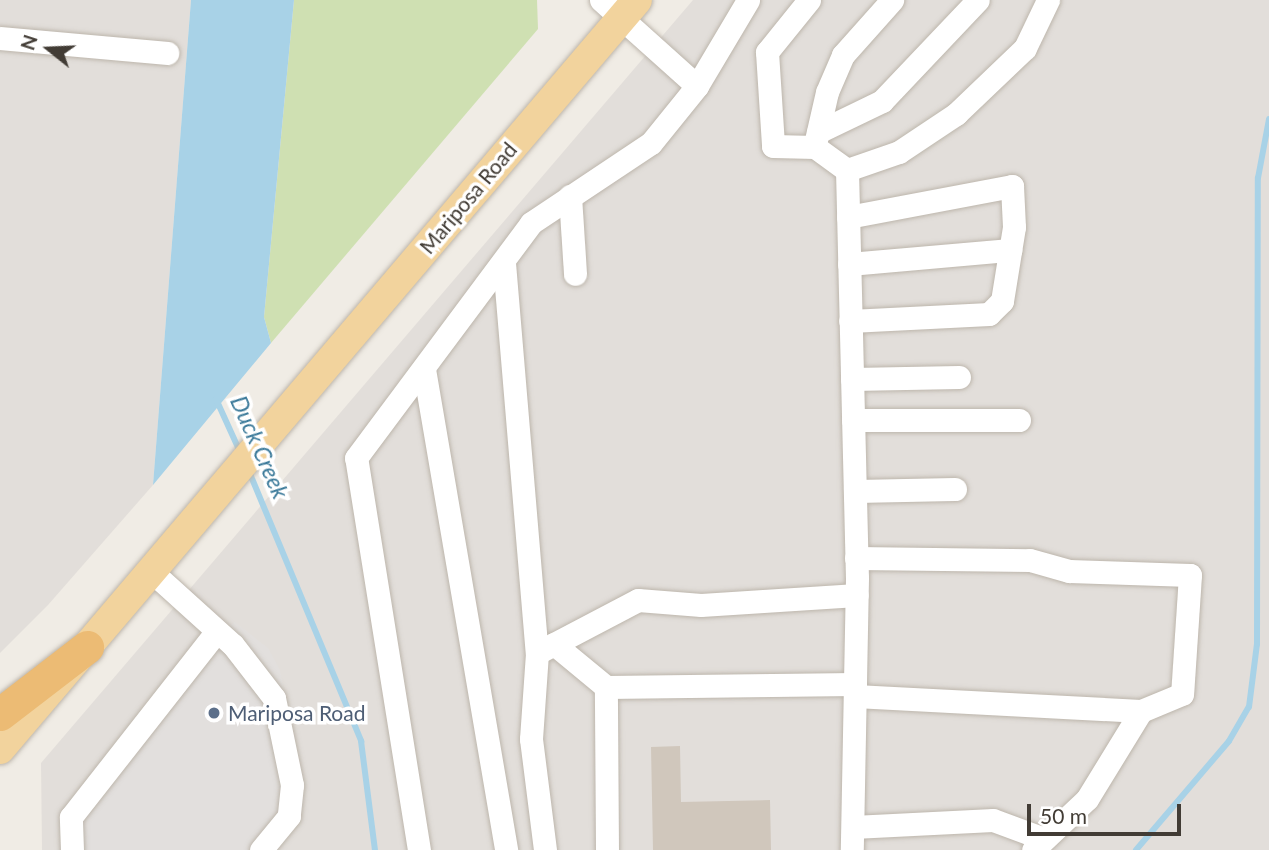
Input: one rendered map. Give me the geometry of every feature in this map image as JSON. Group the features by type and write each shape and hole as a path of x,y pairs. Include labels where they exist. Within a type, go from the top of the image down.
{"highway":[{"path":"0,714 87,647"}],"main road":[{"name":"Mariposa Road","path":"0,749 260,443 620,6"}],"lane":[{"path":"419,850 356,458 503,263 530,223 651,143 697,86 748,0"},
{"path":"809,0 767,52 773,146 817,140 882,101 978,0"},
{"path":"817,140 827,92 843,55 892,0"},
{"path":"847,170 900,152 956,114 1025,48 1048,0"},
{"path":"620,6 697,86"},
{"path":"0,38 167,53"},
{"path":"817,140 847,170 857,595 852,850"},
{"path":"848,217 1012,186 1010,250 1002,301 989,314 850,321"},
{"path":"570,196 575,274"},
{"path":"849,264 1010,250"},
{"path":"503,263 546,648 531,739 545,850"},
{"path":"424,369 506,850"},
{"path":"852,379 959,377"},
{"path":"853,420 1019,420"},
{"path":"855,491 956,489"},
{"path":"546,648 606,687 855,690 1141,711 1182,694 1190,575 1069,571 1030,560 856,558"},
{"path":"151,571 217,631 274,698 292,785 289,817 261,850"},
{"path":"546,648 638,600 701,605 857,595"},
{"path":"72,850 71,817 217,631"},
{"path":"606,687 607,850"},
{"path":"853,827 993,820 1039,845 1087,799 1141,711"}],"shaded area":[{"path":"0,0 191,0 153,485 48,605 0,653"},
{"path":"693,0 1269,0 1269,850 42,850 41,763"},
{"name":"Mariposa Road","path":"235,622 268,648 280,670 305,800 298,820 273,850 61,850 61,818 186,656"}],"green space":[{"path":"294,0 537,0 538,29 271,343 264,317"}],"water":[{"path":"191,0 294,0 264,317 271,343 153,485"}],"building":[{"path":"680,746 681,802 770,800 771,850 653,850 651,747"}],"waterway":[{"path":"1136,850 1229,741 1249,707 1257,644 1258,178 1269,119"},
{"name":"Duck Creek","path":"216,399 240,452"},
{"name":"Duck Creek","path":"248,469 361,741 375,850"}],"place":[{"name":"Mariposa Road","path":"214,713"}]}
